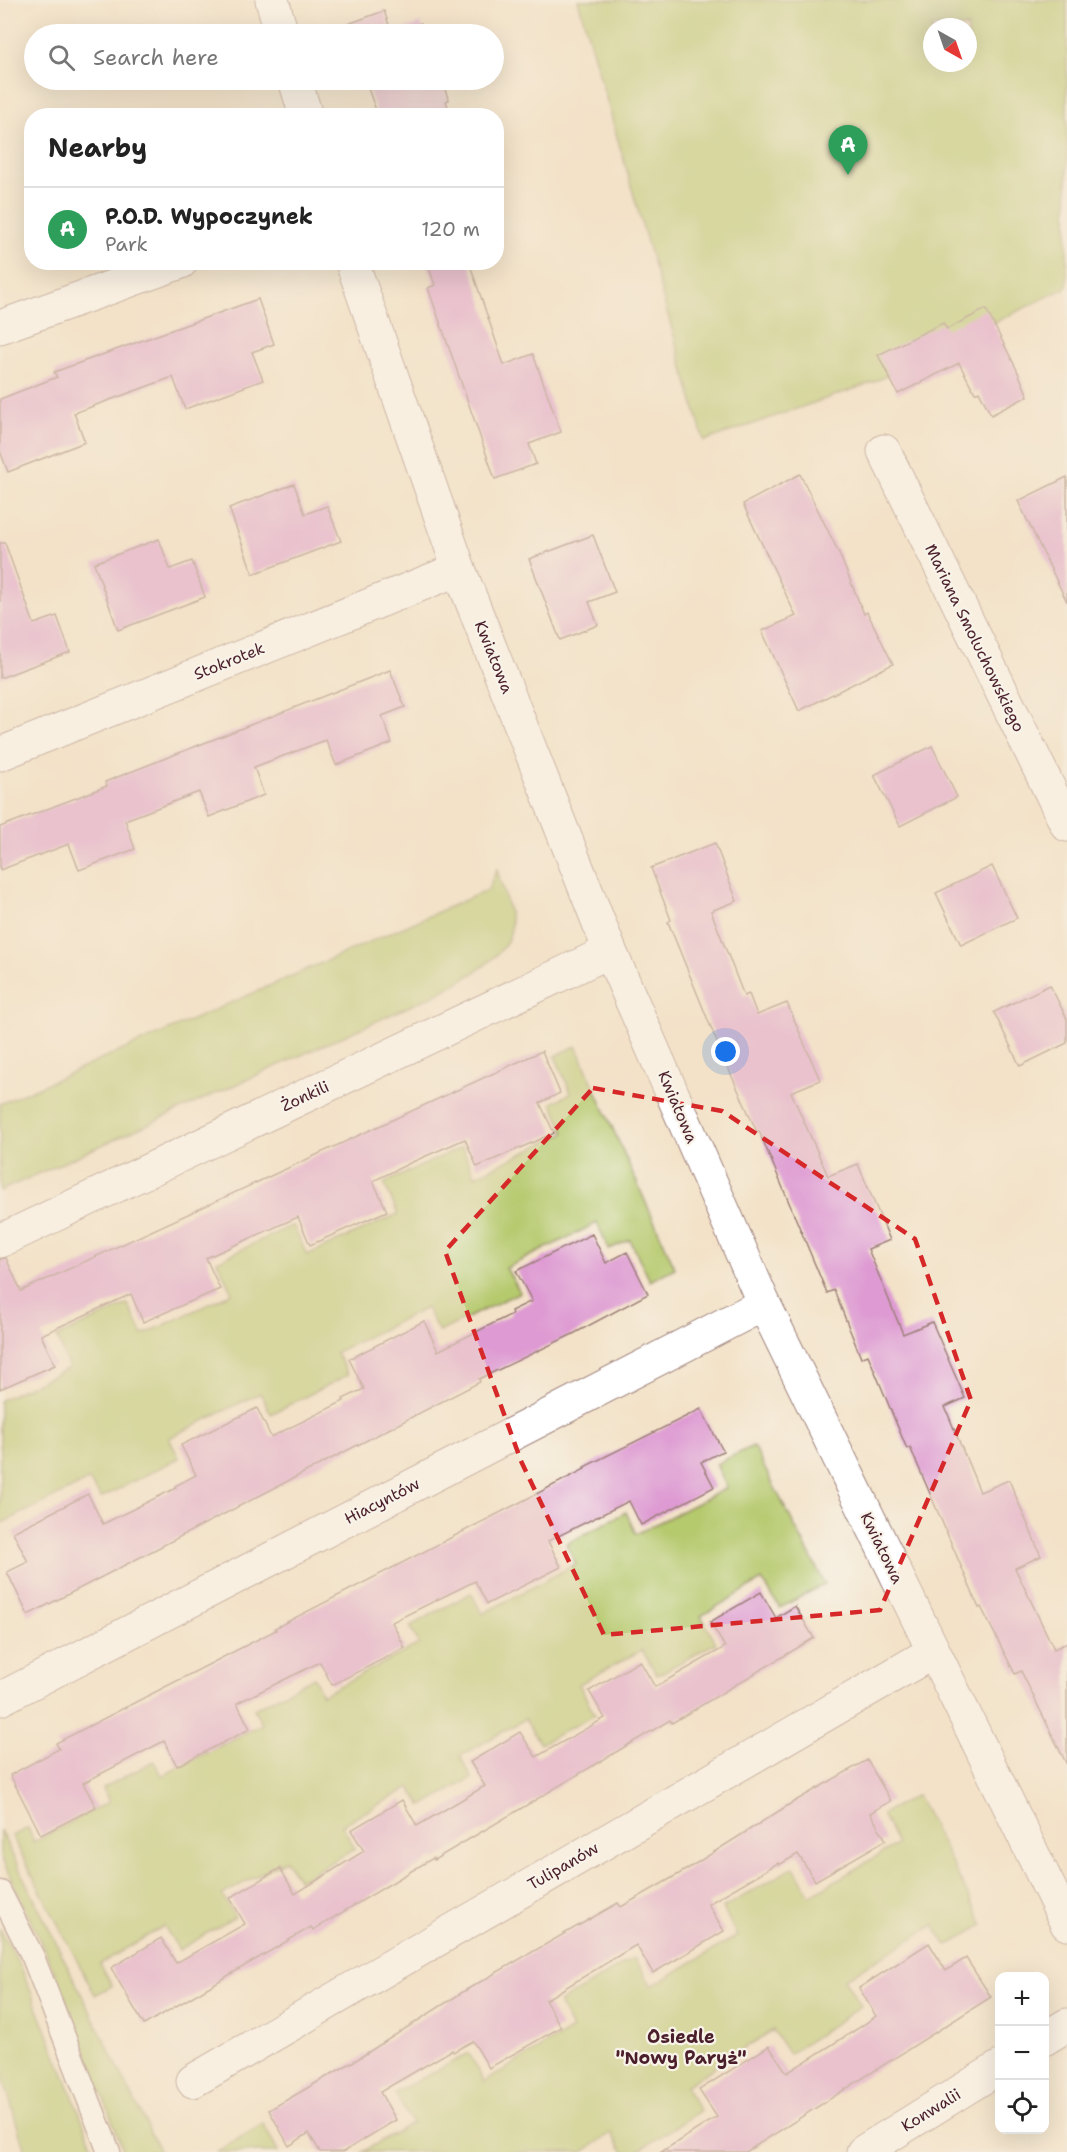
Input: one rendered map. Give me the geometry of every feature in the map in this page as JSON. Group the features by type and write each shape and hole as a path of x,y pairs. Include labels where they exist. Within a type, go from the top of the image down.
{"street":[{"path":"272,0 279,24"},
{"path":"298,90 304,108"},
{"path":"0,327 159,270"},
{"name":"Kwiatowa","path":"355,270 459,569 610,951 764,1304 1067,1924"},
{"name":"Mariana Smoluchowskiego","path":"884,451 1067,825"},
{"name":"Stokrotek","path":"0,754 459,569"},
{"name":"Żonkili","path":"0,1241 610,951"},
{"name":"Hiacyntów","path":"0,1699 764,1304"},
{"name":"Tulipanów","path":"193,2081 933,1652"},
{"path":"1049,2036 1067,2025"},
{"name":"Konwalii","path":"863,2152 995,2070"}],"lane":[{"path":"0,1892 33,1957 109,2152"}],"highlighted area":[{"path":"593,1088 722,1111 915,1239 971,1400 880,1610 604,1635 521,1461 445,1251"}],"green space":[{"path":"578,0 1067,0 1067,287 874,382 704,441"},
{"path":"497,869 511,923 509,935 503,947 481,968 430,997 0,1191 0,1104 488,890"},
{"path":"576,1046 675,1268 650,1281 630,1240 609,1249 597,1223 506,1268 520,1292 439,1332 426,1308 336,1352 348,1375 271,1414 260,1393 169,1438 179,1458 101,1498 89,1480 0,1524 0,1400 69,1368 57,1337 128,1304 143,1335 232,1293 217,1261 293,1225 307,1255 398,1214 384,1183 462,1147 475,1176 565,1133 552,1103 571,1093 555,1056"},
{"path":"753,1446 825,1584 780,1608 762,1580 701,1616 716,1643 657,1675 642,1650 579,1684 595,1715 540,1744 525,1719 460,1756 472,1778 422,1806 410,1787 342,1825 355,1849 299,1880 285,1860 222,1895 235,1917 179,1950 164,1926 100,1964 112,1986 95,1995 12,1836 28,1828 34,1842 109,1802 103,1788 154,1761 162,1776 262,1724 254,1709 314,1677 322,1695 419,1644 410,1626 471,1593 482,1614 576,1564 566,1544 626,1512 636,1534 727,1488 716,1464"},
{"path":"917,1795 983,1925 947,1946 934,1925 844,1979 861,2006 789,2054 773,2030 685,2086 700,2111 636,2152 624,2152 611,2133 583,2152 362,2152 412,2123 395,2093 469,2053 484,2082 572,2029 559,2002 634,1958 652,1986 737,1936 723,1908 794,1867 810,1896 897,1844 882,1814"},
{"path":"0,1830 160,2152 124,2152 62,1988 0,1855"},
{"path":"0,1929 21,1967 95,2152 25,2152 0,2067"},
{"path":"263,2124 278,2152 216,2152"}],"building":[{"path":"384,11 389,24 348,24"},
{"path":"369,90 445,90 449,100 446,101 448,108 375,108"},
{"path":"430,270 472,270 504,365 533,354 561,432 529,444 536,464 495,479 428,288 435,285"},
{"path":"258,299 274,344 252,352 263,380 185,409 173,377 74,413 85,442 8,472 0,451 0,399 57,377 54,372"},
{"path":"986,309 1028,396 991,415 979,391 975,393 959,363 898,394 878,355 943,323 947,329"},
{"path":"800,474 839,553 864,614 867,612 893,664 799,711 762,631 796,616 743,504"},
{"path":"1067,477 1067,602 1018,501"},
{"path":"294,484 305,514 327,506 341,541 253,574 229,508"},
{"path":"593,535 615,592 589,602 598,625 560,640 529,559"},
{"path":"159,539 170,569 192,561 205,597 118,630 94,563"},
{"path":"0,543 5,543 34,624 57,616 70,652 0,678"},
{"path":"390,670 405,707 382,716 392,743 336,765 326,740 254,767 264,795 209,817 199,792 125,820 135,849 79,870 69,844 0,870 0,827 107,786 105,782"},
{"path":"932,746 957,797 900,826 874,775"},
{"path":"715,843 737,901 711,911 744,996 749,994 757,1015 787,1003 820,1080 791,1092 828,1176 858,1164 890,1240 868,1249 903,1334 932,1322 965,1398 945,1407 980,1492 1009,1480 1041,1556 1015,1568 1054,1649 1067,1643 1067,1765 1021,1671 1015,1674 981,1607 979,1608 910,1447 907,1449 868,1355 861,1358 834,1290 827,1293 759,1131 757,1132 721,1052 668,922 671,920 651,868"},
{"path":"992,866 1017,918 961,945 936,893"},
{"path":"1050,985 1067,1019 1067,1043 1020,1066 994,1012"},
{"path":"542,1051 560,1093 540,1103 554,1133 477,1167 465,1139 410,1163 373,1181 387,1211 310,1245 298,1217 206,1258 220,1289 143,1322 131,1294 41,1335 55,1365 0,1389 0,1259 6,1258 21,1291"},
{"path":"592,1234 606,1263 627,1252 648,1294 573,1334 479,1379 480,1382 28,1615 7,1572 28,1562 13,1532 88,1494 103,1524 176,1488 175,1486 196,1475 181,1445 257,1408 271,1437 344,1401 343,1399 364,1389 349,1359 424,1321 438,1351 512,1314 511,1311 532,1301 516,1271"},
{"path":"701,1409 723,1451 701,1462 714,1487 641,1525 629,1501 548,1541 561,1567 487,1604 475,1581 392,1622 405,1648 332,1685 320,1662 237,1703 250,1729 177,1766 164,1741 83,1783 96,1807 41,1835 10,1775 59,1749 56,1743 585,1469 584,1467"},
{"path":"761,1592 776,1618 795,1606 814,1638 672,1723 670,1720 434,1860 433,1858 313,1930 311,1927 144,2025 111,1968 161,1938 176,1963 245,1924 230,1898 280,1868 295,1894 364,1851 351,1830 402,1800 417,1826 485,1786 470,1762 520,1732 536,1757 605,1718 589,1691 640,1661 655,1687 725,1647 710,1622"},
{"path":"867,1760 891,1801 870,1813 886,1840 815,1881 798,1854 779,1865 778,1863 708,1904 724,1931 653,1973 636,1945 545,2000 561,2027 489,2068 473,2041 453,2052 452,2050 380,2092 396,2120 343,2152 320,2152 309,2133 289,2146 269,2110 356,2060 466,1990 618,1903 621,1907 684,1871 790,1804"},
{"path":"929,1943 946,1971 966,1958 991,1997 746,2152 661,2152 717,2117 699,2090 769,2046 787,2073 857,2029 876,2016 859,1988"}],"place":[{"name":"P.O.D. Wypoczynek","path":"848,175"}],"district":[{"name":"Osiedle \"Nowy Paryż\"","path":"681,2047"}]}
